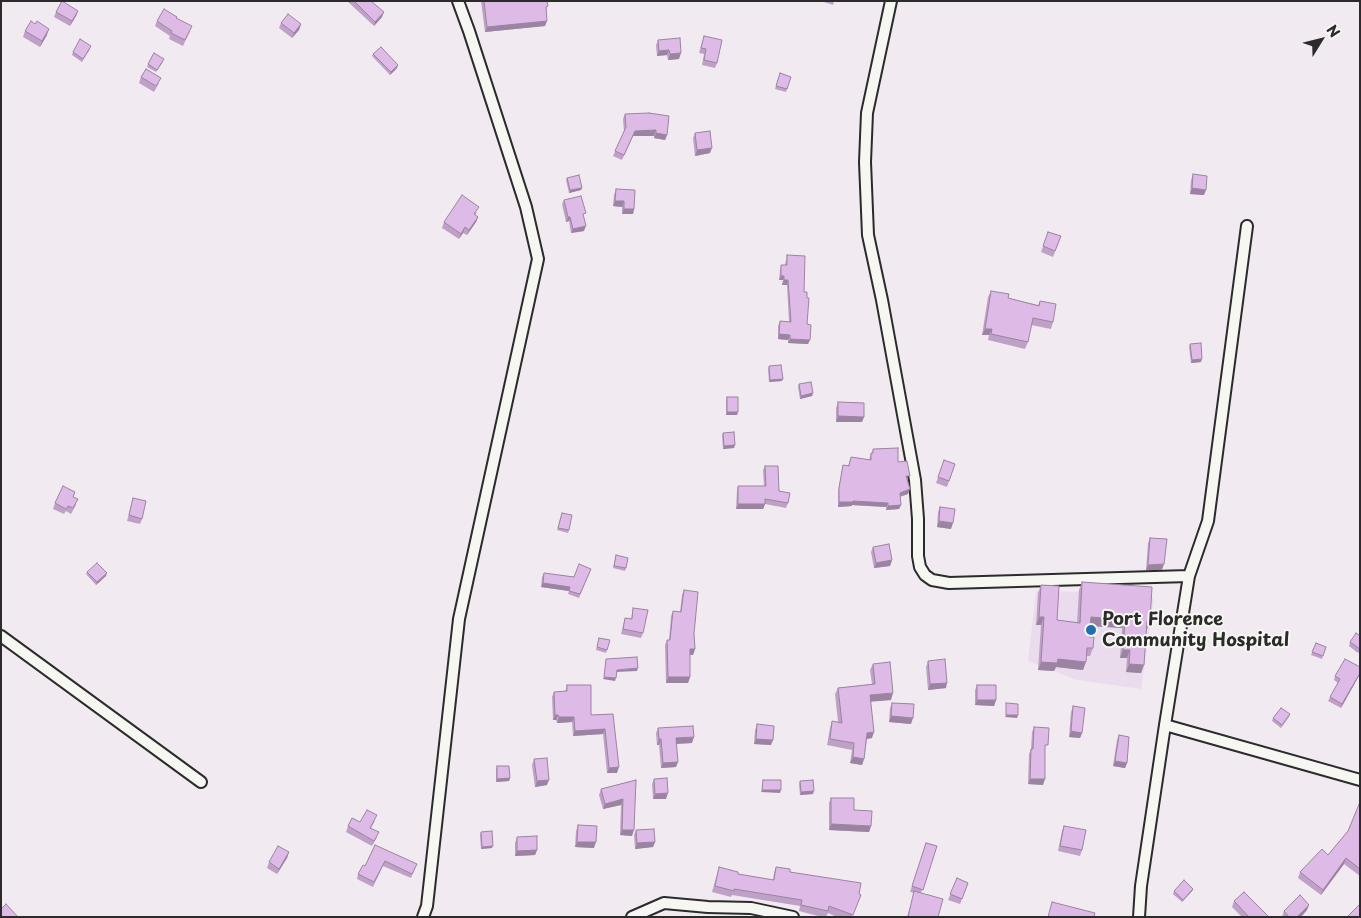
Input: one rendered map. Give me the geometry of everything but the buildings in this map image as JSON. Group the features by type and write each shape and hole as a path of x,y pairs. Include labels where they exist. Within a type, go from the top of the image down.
{"street":[{"path":"423,917 427,906 459,618 538,259 526,207 458,1"},
{"path":"891,1 867,113 865,162 867,217 868,235 882,300 915,480 920,566 925,575 932,580 949,583 1189,576"},
{"path":"1139,917 1141,886 1189,576 1208,521 1248,226"},
{"path":"1,636 200,782"},
{"path":"1165,725 1360,780"},
{"path":"632,917 664,903 751,908 793,917"}],"shaded area":[{"name":"Port Florence Community Hospital","path":"1036,591 1144,593 1154,598 1141,689 1077,680 1028,661"}],"place":[{"name":"Port Florence Community Hospital","path":"1091,630"}]}
